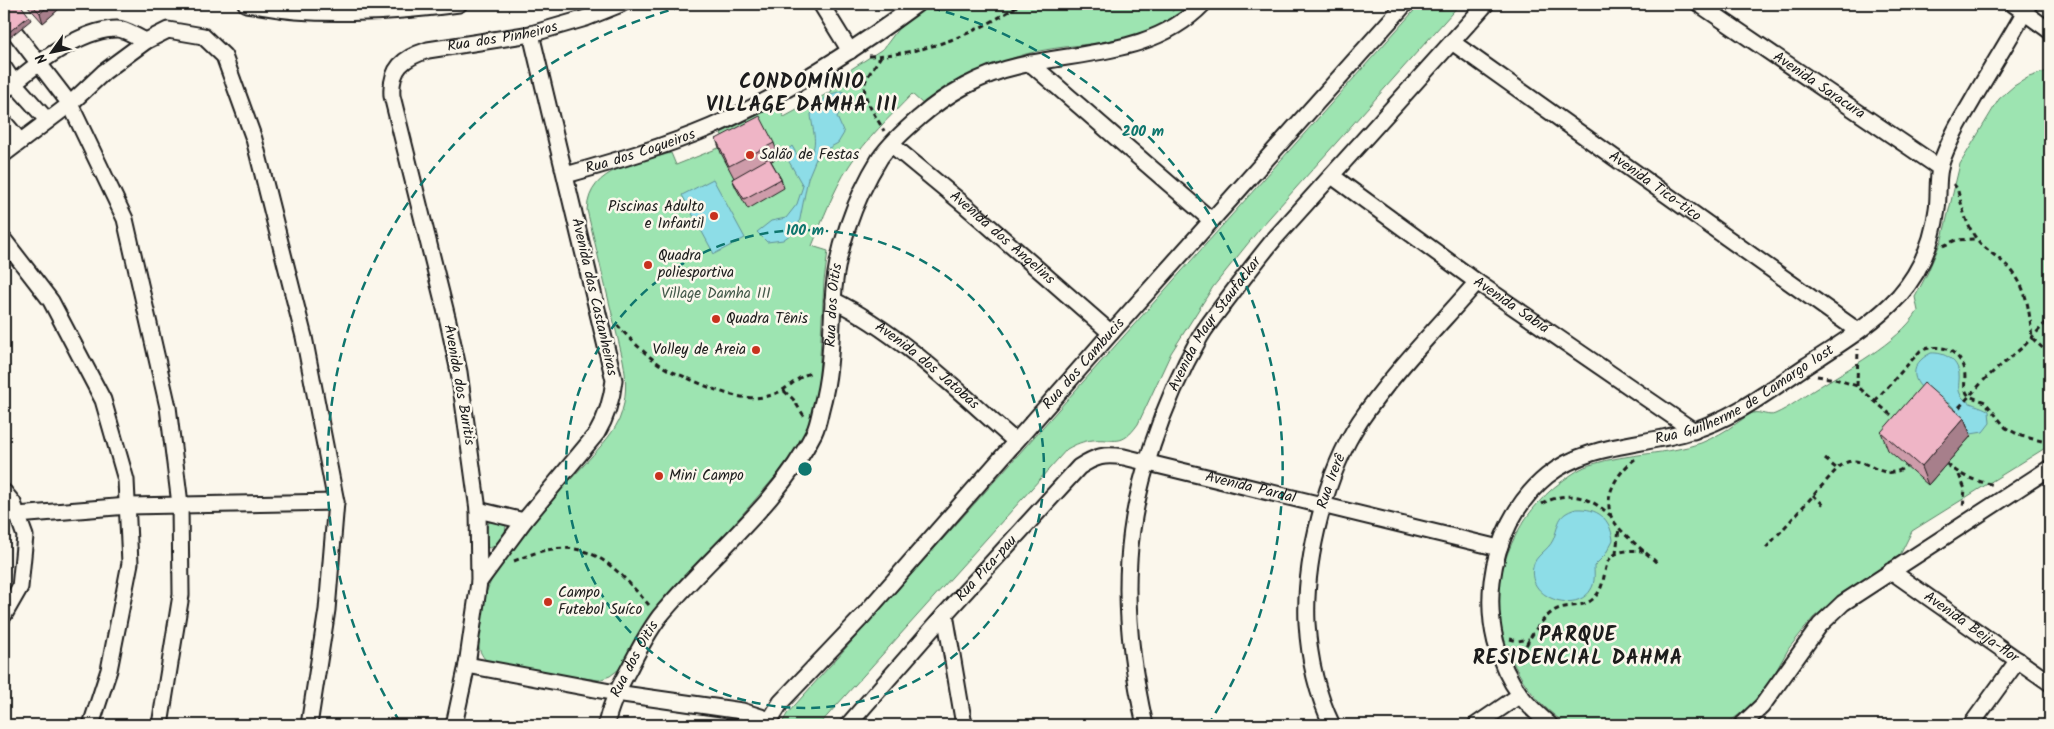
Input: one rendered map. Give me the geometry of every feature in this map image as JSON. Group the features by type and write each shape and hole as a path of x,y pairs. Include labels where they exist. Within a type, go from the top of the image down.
{"street":[{"path":"246,4 294,11 367,12 459,4"},
{"name":"Rua dos Pinheiros","path":"411,55 428,50 531,34 586,18 621,4"},
{"path":"821,4 850,51"},
{"name":"Rua dos Coqueiros","path":"566,175 670,144 766,101 850,51 917,4"},
{"name":"Rua dos Oitis","path":"606,725 616,693 642,644 660,617 773,493 799,458 816,430 831,366 833,300 840,256 850,218 881,157 920,117 951,95 987,75 1030,63 1125,47 1155,36 1181,21 1203,4"},
{"name":"Rua dos Cambucis","path":"768,723 781,702 862,617 1015,441 1405,4"},
{"name":"Avenida Mayr Staufackar","path":"1145,725 1134,678 1129,604 1129,560 1136,509 1147,463 1171,396 1200,336 1247,272 1276,237 1486,4"},
{"name":"Avenida Saracura","path":"1699,4 1940,168"},
{"path":"2022,6 2050,31"},
{"name":"Rua Guilherme de Camargo Iost","path":"1550,725 1520,695 1504,666 1495,642 1491,616 1491,590 1499,548 1510,523 1530,494 1548,476 1576,458 1598,451 1660,440 1694,431 1723,418 1790,377 1858,331 1899,295 1926,254 1937,208 1940,168 1954,132 2022,6"},
{"path":"6,22 70,104 126,219 168,407 180,504 181,595 160,725"},
{"path":"9,87 38,63 84,36 118,29 146,41"},
{"path":"4,154 70,104 104,72 146,41 168,30 203,36 224,56 254,139 304,337 336,502 327,610 308,725"},
{"name":"Avenida das Castanheiras","path":"480,582 524,521 597,433 605,420 614,380 531,34"},
{"name":"Avenida Tico-tico","path":"1452,42 1858,331"},
{"name":"Avenida dos Buritis","path":"411,55 396,71 391,81 392,96 455,355 469,435 478,510 480,582 454,725"},
{"path":"1030,63 1211,220"},
{"path":"4,68 9,87 47,120"},
{"path":"4,122 20,141"},
{"name":"Avenida dos Angelins","path":"892,145 967,207 1111,333"},
{"name":"Avenida Sabiá","path":"1332,176 1477,282 1694,431"},
{"path":"4,240 51,301 103,400 126,480 130,563 109,670 90,725"},
{"name":"Rua Irerê","path":"1332,725 1312,665 1307,622 1310,565 1323,506 1338,459 1360,421 1395,375 1477,282"},
{"name":"Avenida dos Jatobás","path":"833,300 861,315 884,331 935,371 1015,441"},
{"name":"Rua Pica-pau","path":"848,725 1079,466 1092,458 1108,454 1147,463"},
{"name":"Avenida Pardal","path":"1147,463 1499,548"},
{"path":"1742,725 1762,706 1820,625 1843,603 2050,468"},
{"path":"4,492 13,503 25,536 20,587 4,614"},
{"path":"17,514 180,504 336,502"},
{"path":"478,510 524,521"},
{"name":"Avenida Beija-flor","path":"1892,571 2050,683"},
{"path":"945,614 964,725"},
{"path":"1971,725 2018,660"},
{"path":"466,665 616,693 742,711 768,723"},
{"path":"1476,725 1520,695"}],"path":[{"path":"892,145 868,102 864,86 882,56 947,42 985,27 1020,4"},
{"path":"1940,168 1957,188 1967,223 1976,239 2015,275 2024,294 2030,316 2032,338 2050,355"},
{"path":"1926,254 1956,240 1976,239"},
{"path":"1950,418 1986,378 2032,338 2050,318"},
{"path":"1857,386 1858,331"},
{"path":"629,339 664,368 717,391 744,396 762,397 784,391 800,376 831,366"},
{"path":"1875,401 1920,351 1928,347 1938,346 1955,354 1961,361 1965,374 1964,387 1969,396 1985,402 2006,428 2021,436 2050,443"},
{"path":"1790,377 1812,376 1835,379 1857,386 1900,423"},
{"path":"784,391 793,399 797,407 816,430"},
{"path":"1611,516 1611,491 1614,483 1618,476 1637,458"},
{"path":"1825,459 1837,469"},
{"path":"1766,548 1837,469 1846,462 1853,460 1861,461 1883,472 1892,473 1900,471 1906,466"},
{"path":"1947,464 1959,474 1979,482 2021,488"},
{"path":"1958,528 1962,515 1964,489 1959,474"},
{"path":"1813,495 1826,507"},
{"path":"1539,505 1564,496 1582,497 1598,504 1611,516 1619,528 1657,563"},
{"path":"1616,554 1619,528"},
{"path":"510,562 548,549 580,550 597,555 630,584 660,617"},
{"path":"1529,638 1554,610 1584,604 1592,600 1601,587 1604,569 1609,560 1616,554 1633,550 1644,551"}],"green space":[{"name":"Village Damha III","path":"929,4 1194,4 1172,19 1137,35 1045,50 1012,58 974,76 924,105 912,94 871,137 849,166 833,195 812,246 828,251 824,281 818,394 809,425 794,453 644,627 618,670 610,676 599,680 494,666 482,654 478,639 478,628 483,603 491,580 503,559 533,519 608,438 619,420 624,405 626,382 623,360 587,210 590,196 596,184 617,169 630,164 671,153 676,165 726,145 721,133 777,106 784,117 832,91 828,84 884,48 898,29"},
{"path":"1420,4 1460,4 1262,226 1213,287 1171,353 1138,424 1132,431 1122,439 1089,440 1067,449 819,725 781,725 787,714"},
{"path":"2050,71 2050,445 1912,531 1900,555 1838,597 1813,618 1789,648 1764,692 1752,705 1725,725 1568,725 1555,716 1523,681 1509,652 1500,621 1500,581 1505,562 1512,543 1533,509 1561,482 1589,465 1606,460 1688,447 1715,437 1751,414 1773,415 1780,412 1870,355 1898,334 1918,311 1915,297 1942,239 1960,164 1999,99 2014,86 2029,77"},
{"path":"494,521 506,526 499,543 489,548 485,543 485,534 489,522"}],"water":[{"path":"841,91 850,95 847,97 837,117 844,133 838,143 818,154 808,178 798,229 783,240 767,242 757,232 771,221 786,218 797,204 803,186 784,153 792,146 800,160 812,152 814,134 811,114 828,95"},
{"name":"Piscinas Adulto e Infantil","path":"713,179 745,238 714,254 682,195"},
{"path":"1931,353 1941,354 1953,361 1958,369 1959,388 1962,397 1968,402 1989,411 1990,423 1983,432 1971,434 1951,405 1930,394 1919,384 1916,379 1916,368 1924,357"},
{"path":"1576,509 1591,510 1602,516 1609,526 1613,540 1605,555 1594,566 1594,583 1587,594 1578,600 1567,602 1556,600 1538,588 1533,579 1533,567 1536,559 1553,540 1562,517"}],"building":[{"path":"4,4 20,4 29,16 4,36"},
{"path":"31,4 51,4 40,13"},
{"path":"760,116 774,143 729,166 716,139"},
{"path":"769,158 781,179 744,199 732,179"},
{"path":"1924,383 1964,418 1921,467 1881,432"}],"place":[{"name":"Salão de Festas","path":"750,155"},
{"name":"Piscinas Adulto e Infantil","path":"714,216"},
{"name":"Quadra poliesportiva","path":"648,265"},
{"name":"Quadra Tênis","path":"716,319"},
{"name":"Volley de Areia","path":"756,350"},
{"name":"Mini Campo","path":"659,476"},
{"name":"Campo Futebol Suíco","path":"548,602"}],"district":[{"name":"CONDOMÍNIO VILLAGE DAMHA III","path":"802,94"},
{"name":"PARQUE RESIDENCIAL DAHMA","path":"1578,648"}]}
